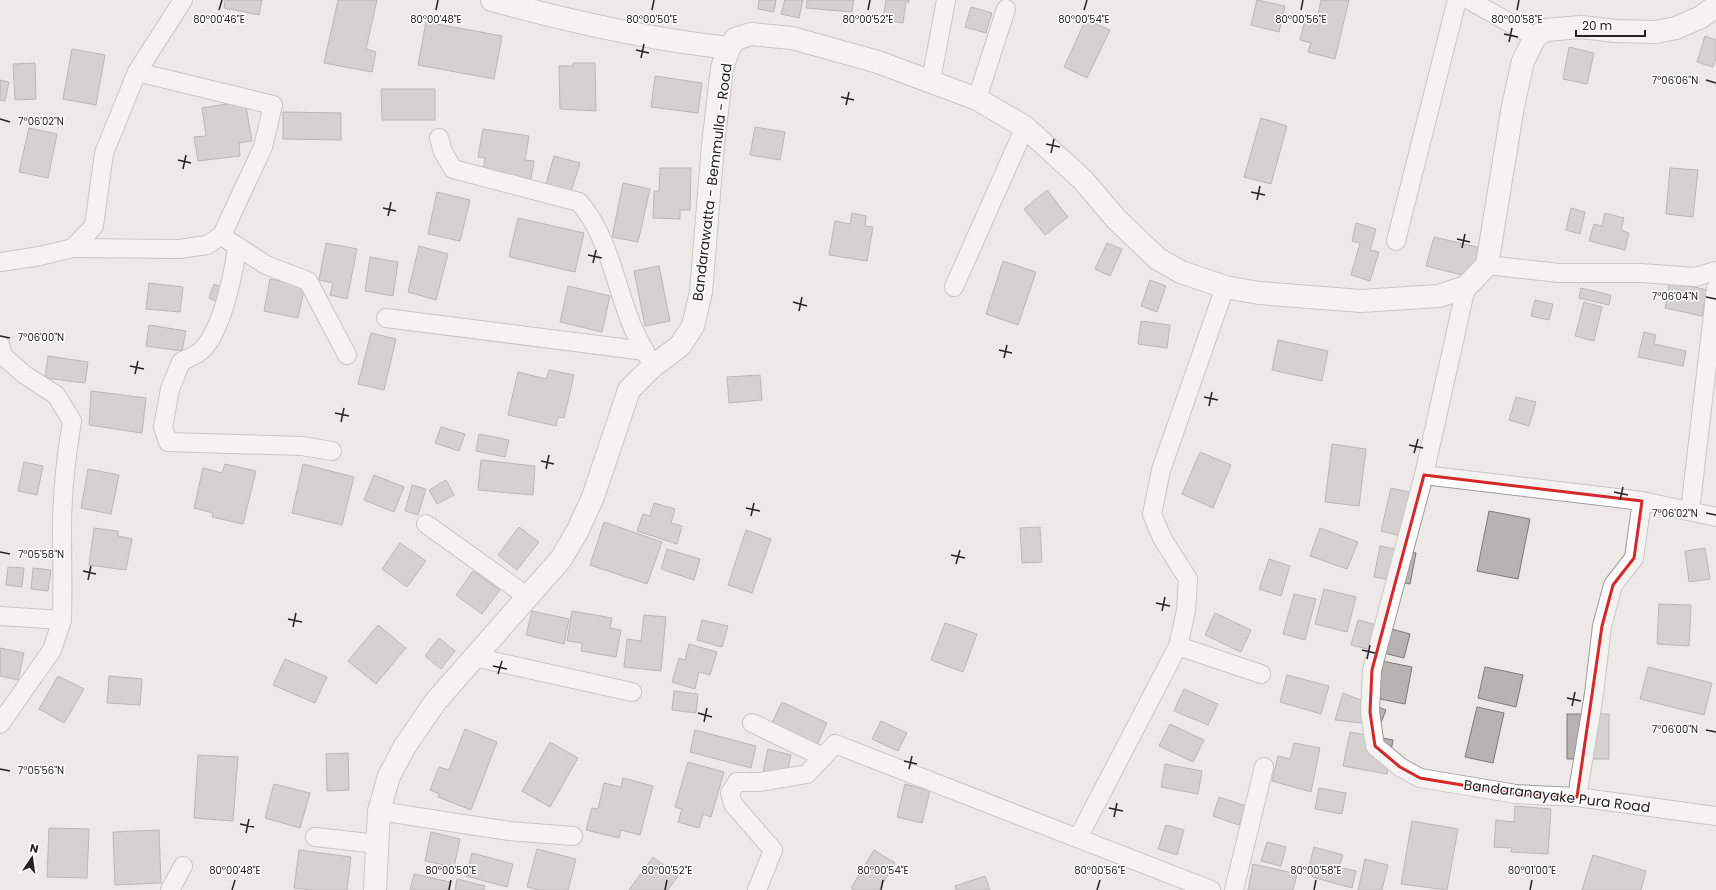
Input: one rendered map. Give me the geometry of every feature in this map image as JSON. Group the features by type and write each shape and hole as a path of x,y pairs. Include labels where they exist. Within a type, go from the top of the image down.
{"street":[{"path":"73,248 94,226 104,153 137,72 183,0"},
{"path":"492,0 563,20 625,34 729,48"},
{"path":"930,81 946,0"},
{"path":"1396,241 1457,0"},
{"path":"1469,0 1534,37"},
{"path":"1716,6 1701,17 1676,28 1656,32 1615,31 1580,27 1546,30 1534,37 1523,61 1513,106 1486,265 1559,273 1641,273 1695,277 1716,271"},
{"path":"977,98 1006,9"},
{"name":"Bandarawatta - Bemmulla - Road","path":"375,890 380,811 389,776 405,746 436,701 561,559 578,530 594,497 629,390 649,359 680,346 693,326 701,292 713,145 722,68 729,48 735,39 751,34 792,38 878,62 977,98 1025,127 1083,180 1117,220 1158,260 1181,272 1225,287 1259,293 1361,301 1438,296 1466,287 1486,265"},
{"path":"0,263 73,248 180,249 207,245 222,236 263,147 273,105 137,72"},
{"path":"954,288 1025,127"},
{"path":"439,138 443,152 453,169 579,202 591,216 608,252 633,327 649,359"},
{"path":"222,236 266,265 308,281 347,355"},
{"path":"237,246 234,274 212,337 202,351 181,362 170,389 163,427 168,442 302,446 332,451"},
{"path":"1078,838 1178,646 1186,611 1188,579 1162,538 1152,514 1161,470 1225,287"},
{"name":"Bandaranayake Pura Road","path":"1466,287 1424,475 1372,670 1370,712 1375,746 1400,767 1420,778 1516,794 1577,797 1716,816"},
{"path":"1690,511 1716,288"},
{"path":"386,318 649,359"},
{"path":"0,345 3,356 25,376 56,395 72,421 65,464 62,528 62,620 52,650 0,724"},
{"path":"1424,475 1642,501 1716,517"},
{"path":"1577,797 1594,694 1602,626 1613,586 1634,558 1642,501"},
{"path":"426,524 528,597"},
{"path":"0,616 62,620"},
{"path":"1178,646 1261,674"},
{"path":"474,658 632,692"},
{"path":"752,723 823,757"},
{"path":"757,890 773,850 733,804 730,793 737,782 760,782 807,774 835,744 1211,890"},
{"path":"1234,890 1264,767"},
{"path":"380,811 509,831 573,836"},
{"path":"315,837 378,844"},
{"path":"170,890 183,866"}],"highlighted area":[{"path":"1424,475 1642,501 1634,558 1613,585 1602,626 1577,797 1516,794 1420,778 1400,767 1375,746 1370,712 1372,670"}],"building":[{"path":"225,0 262,0 259,15 224,8"},
{"path":"338,0 377,0 366,49 376,52 372,72 324,63"},
{"path":"759,0 776,0 774,12 758,9"},
{"path":"785,0 803,0 799,18 781,14"},
{"path":"807,0 854,0 852,12 806,8"},
{"path":"886,0 909,0 909,2 906,2 903,23 883,20"},
{"path":"1257,0 1285,6 1279,32 1251,25"},
{"path":"1321,0 1349,0 1335,59 1308,52 1311,43 1300,40 1306,16 1317,19"},
{"path":"971,7 992,13 986,33 965,27"},
{"path":"1086,19 1110,30 1087,78 1064,67"},
{"path":"426,22 502,36 494,79 418,65"},
{"path":"1705,36 1716,40 1716,58 1713,67 1697,62"},
{"path":"1569,47 1594,53 1587,84 1563,79"},
{"path":"72,49 105,55 96,105 63,99"},
{"path":"35,63 36,99 15,100 13,64"},
{"path":"573,63 595,63 596,111 560,109 559,66 573,66"},
{"path":"655,76 702,83 698,113 651,107"},
{"path":"0,80 9,82 5,101 0,100"},
{"path":"381,89 435,89 435,120 382,120"},
{"path":"245,101 252,141 239,143 240,156 198,161 194,137 206,136 202,108"},
{"path":"283,112 341,113 341,140 283,139"},
{"path":"1261,118 1287,126 1271,184 1244,177"},
{"path":"755,127 785,132 780,160 750,155"},
{"path":"29,128 57,134 48,178 19,172"},
{"path":"483,129 529,136 525,160 534,161 531,179 483,171 485,158 478,157"},
{"path":"554,156 580,163 569,198 544,191"},
{"path":"660,168 691,168 690,210 680,210 680,219 653,218 654,191 659,191"},
{"path":"1670,168 1698,170 1693,217 1666,214"},
{"path":"623,183 650,189 638,242 612,237"},
{"path":"1047,190 1068,217 1045,235 1024,209"},
{"path":"437,192 470,200 460,241 428,234"},
{"path":"1571,208 1585,212 1580,234 1566,230"},
{"path":"852,213 866,216 865,226 873,227 867,261 829,255 835,221 850,224"},
{"path":"1605,213 1624,218 1621,230 1629,233 1625,250 1589,241 1594,224 1602,226"},
{"path":"518,218 584,233 575,272 509,257"},
{"path":"1356,223 1376,229 1370,250 1379,252 1370,281 1351,275 1360,243 1352,241"},
{"path":"1434,237 1481,248 1474,278 1426,266"},
{"path":"326,243 357,249 347,299 330,295 333,283 319,280"},
{"path":"1107,243 1122,249 1110,276 1095,269"},
{"path":"419,246 448,254 436,300 408,292"},
{"path":"370,257 398,262 393,296 365,291"},
{"path":"1003,261 1036,272 1018,325 986,314"},
{"path":"659,266 670,321 645,326 634,271"},
{"path":"270,279 305,286 298,318 264,311"},
{"path":"1150,280 1166,286 1157,312 1141,306"},
{"path":"1670,281 1707,290 1702,316 1665,308"},
{"path":"149,283 183,287 180,312 146,309"},
{"path":"214,284 233,291 227,306 209,298"},
{"path":"568,286 610,296 602,332 560,322"},
{"path":"1581,288 1611,295 1609,305 1579,298"},
{"path":"1535,300 1553,304 1549,320 1531,316"},
{"path":"1584,302 1602,307 1594,341 1575,336"},
{"path":"1141,321 1170,325 1167,348 1138,344"},
{"path":"149,325 186,331 182,351 146,346"},
{"path":"1644,332 1656,335 1654,344 1686,351 1683,366 1638,357"},
{"path":"371,333 396,339 384,390 358,384"},
{"path":"1278,340 1328,351 1322,381 1272,370"},
{"path":"48,356 88,362 85,383 45,378"},
{"path":"549,370 574,375 564,418 558,417 556,426 508,415 518,372 546,379"},
{"path":"760,375 762,400 729,403 727,377"},
{"path":"91,391 146,398 142,433 89,425"},
{"path":"1516,397 1536,402 1529,426 1509,420"},
{"path":"441,427 465,434 459,451 435,443"},
{"path":"479,434 509,440 505,457 476,451"},
{"path":"1332,444 1366,449 1359,506 1325,502"},
{"path":"1200,452 1231,465 1213,508 1182,494"},
{"path":"481,460 535,466 533,495 478,490"},
{"path":"24,462 43,466 37,495 18,491"},
{"path":"225,464 256,471 243,524 212,517 213,513 194,508 203,468 222,473"},
{"path":"303,464 354,477 342,525 292,513"},
{"path":"88,469 119,475 111,514 81,508"},
{"path":"374,475 404,487 394,512 364,500"},
{"path":"446,480 454,495 437,504 429,490"},
{"path":"412,485 426,489 418,515 405,511"},
{"path":"1391,488 1422,495 1412,539 1381,531"},
{"path":"654,503 675,509 671,523 682,526 677,544 637,531 643,514 650,516"},
{"path":"1489,511 1530,519 1518,579 1477,571"},
{"path":"604,522 662,542 647,584 590,565"},
{"path":"519,527 539,542 517,570 498,555"},
{"path":"1040,527 1042,562 1022,563 1020,528"},
{"path":"94,528 118,531 118,536 132,539 126,570 89,565"},
{"path":"1320,528 1358,542 1347,569 1310,556"},
{"path":"746,530 771,539 752,593 728,585"},
{"path":"400,543 426,561 407,587 382,569"},
{"path":"1380,546 1416,553 1410,584 1374,577"},
{"path":"1705,548 1710,579 1689,582 1685,551"},
{"path":"667,549 700,559 694,580 661,569"},
{"path":"1269,559 1290,566 1281,596 1259,589"},
{"path":"8,567 24,568 22,587 6,585"},
{"path":"33,568 51,570 48,591 31,589"},
{"path":"473,571 500,590 482,614 456,595"},
{"path":"1324,589 1356,597 1347,632 1315,624"},
{"path":"1294,594 1316,599 1305,640 1283,634"},
{"path":"1659,604 1691,605 1689,646 1657,644"},
{"path":"532,611 569,619 564,644 526,635"},
{"path":"572,611 612,618 610,628 621,630 616,657 581,651 582,643 567,641"},
{"path":"1215,613 1251,630 1241,652 1205,635"},
{"path":"644,615 666,617 661,671 624,667 627,639 641,641"},
{"path":"702,620 728,626 722,647 697,640"},
{"path":"1358,620 1410,634 1404,658 1351,645"},
{"path":"945,623 977,634 963,672 931,660"},
{"path":"378,625 406,648 376,684 348,661"},
{"path":"439,638 455,651 441,669 425,656"},
{"path":"689,644 717,652 710,675 699,672 695,689 672,682 679,658 685,660"},
{"path":"0,648 24,653 18,680 0,676"},
{"path":"285,659 327,677 315,703 273,685"},
{"path":"1382,661 1412,667 1405,704 1375,698"},
{"path":"1485,667 1523,675 1516,707 1478,698"},
{"path":"1648,667 1712,683 1704,715 1640,699"},
{"path":"1287,675 1329,686 1321,714 1280,702"},
{"path":"58,676 84,689 64,723 39,709"},
{"path":"109,676 142,679 140,705 107,703"},
{"path":"1184,689 1218,704 1208,725 1174,711"},
{"path":"674,691 698,694 696,713 672,710"},
{"path":"1343,693 1386,710 1380,725 1335,720"},
{"path":"782,702 827,723 817,745 771,725"},
{"path":"1477,707 1504,713 1493,763 1465,757"},
{"path":"1567,714 1609,714 1609,759 1567,759"},
{"path":"881,721 907,733 898,751 872,739"},
{"path":"1170,724 1204,740 1193,762 1159,746"},
{"path":"465,729 497,742 471,810 438,797 439,794 430,790 439,767 449,770"},
{"path":"695,730 756,746 751,768 690,752"},
{"path":"1350,732 1393,740 1387,774 1343,766"},
{"path":"550,742 578,758 550,807 522,791"},
{"path":"1294,743 1320,748 1311,792 1272,781 1278,756 1290,759"},
{"path":"768,749 791,755 786,777 763,771"},
{"path":"348,753 349,790 327,791 326,754"},
{"path":"198,755 238,757 233,821 194,818"},
{"path":"688,762 724,772 711,817 703,814 699,828 678,822 682,809 675,807"},
{"path":"1165,764 1202,771 1198,794 1161,787"},
{"path":"623,778 653,786 640,835 621,830 619,838 586,830 592,808 598,809 604,783 621,787"},
{"path":"274,784 310,793 300,828 265,818"},
{"path":"905,784 930,791 922,823 897,817"},
{"path":"1319,788 1346,793 1342,814 1315,809"},
{"path":"1219,797 1246,806 1239,825 1213,816"},
{"path":"1515,806 1551,809 1548,854 1511,852 1512,848 1494,847 1496,820 1514,822"},
{"path":"1412,821 1458,829 1447,890 1401,884"},
{"path":"1166,825 1184,830 1177,855 1158,849"},
{"path":"49,828 89,829 87,878 47,877"},
{"path":"159,830 161,883 115,885 113,832"},
{"path":"431,832 460,839 454,867 425,861"},
{"path":"1267,842 1286,847 1281,866 1261,861"},
{"path":"1314,847 1343,855 1339,867 1356,871 1352,888 1312,877 1314,868 1309,867"},
{"path":"537,849 576,859 568,890 539,890 527,887"},
{"path":"299,850 351,857 347,890 312,890 294,888"},
{"path":"874,850 895,863 879,890 854,890 851,888"},
{"path":"472,853 513,864 507,887 466,876"},
{"path":"1593,855 1646,871 1641,890 1582,890"},
{"path":"653,857 678,876 668,890 629,890"},
{"path":"1365,859 1388,865 1382,890 1358,890"},
{"path":"1253,864 1297,874 1293,890 1248,890"},
{"path":"414,874 450,882 448,890 410,890"},
{"path":"985,876 990,890 956,890 955,886"},
{"path":"457,879 485,886 484,890 455,890"}]}
